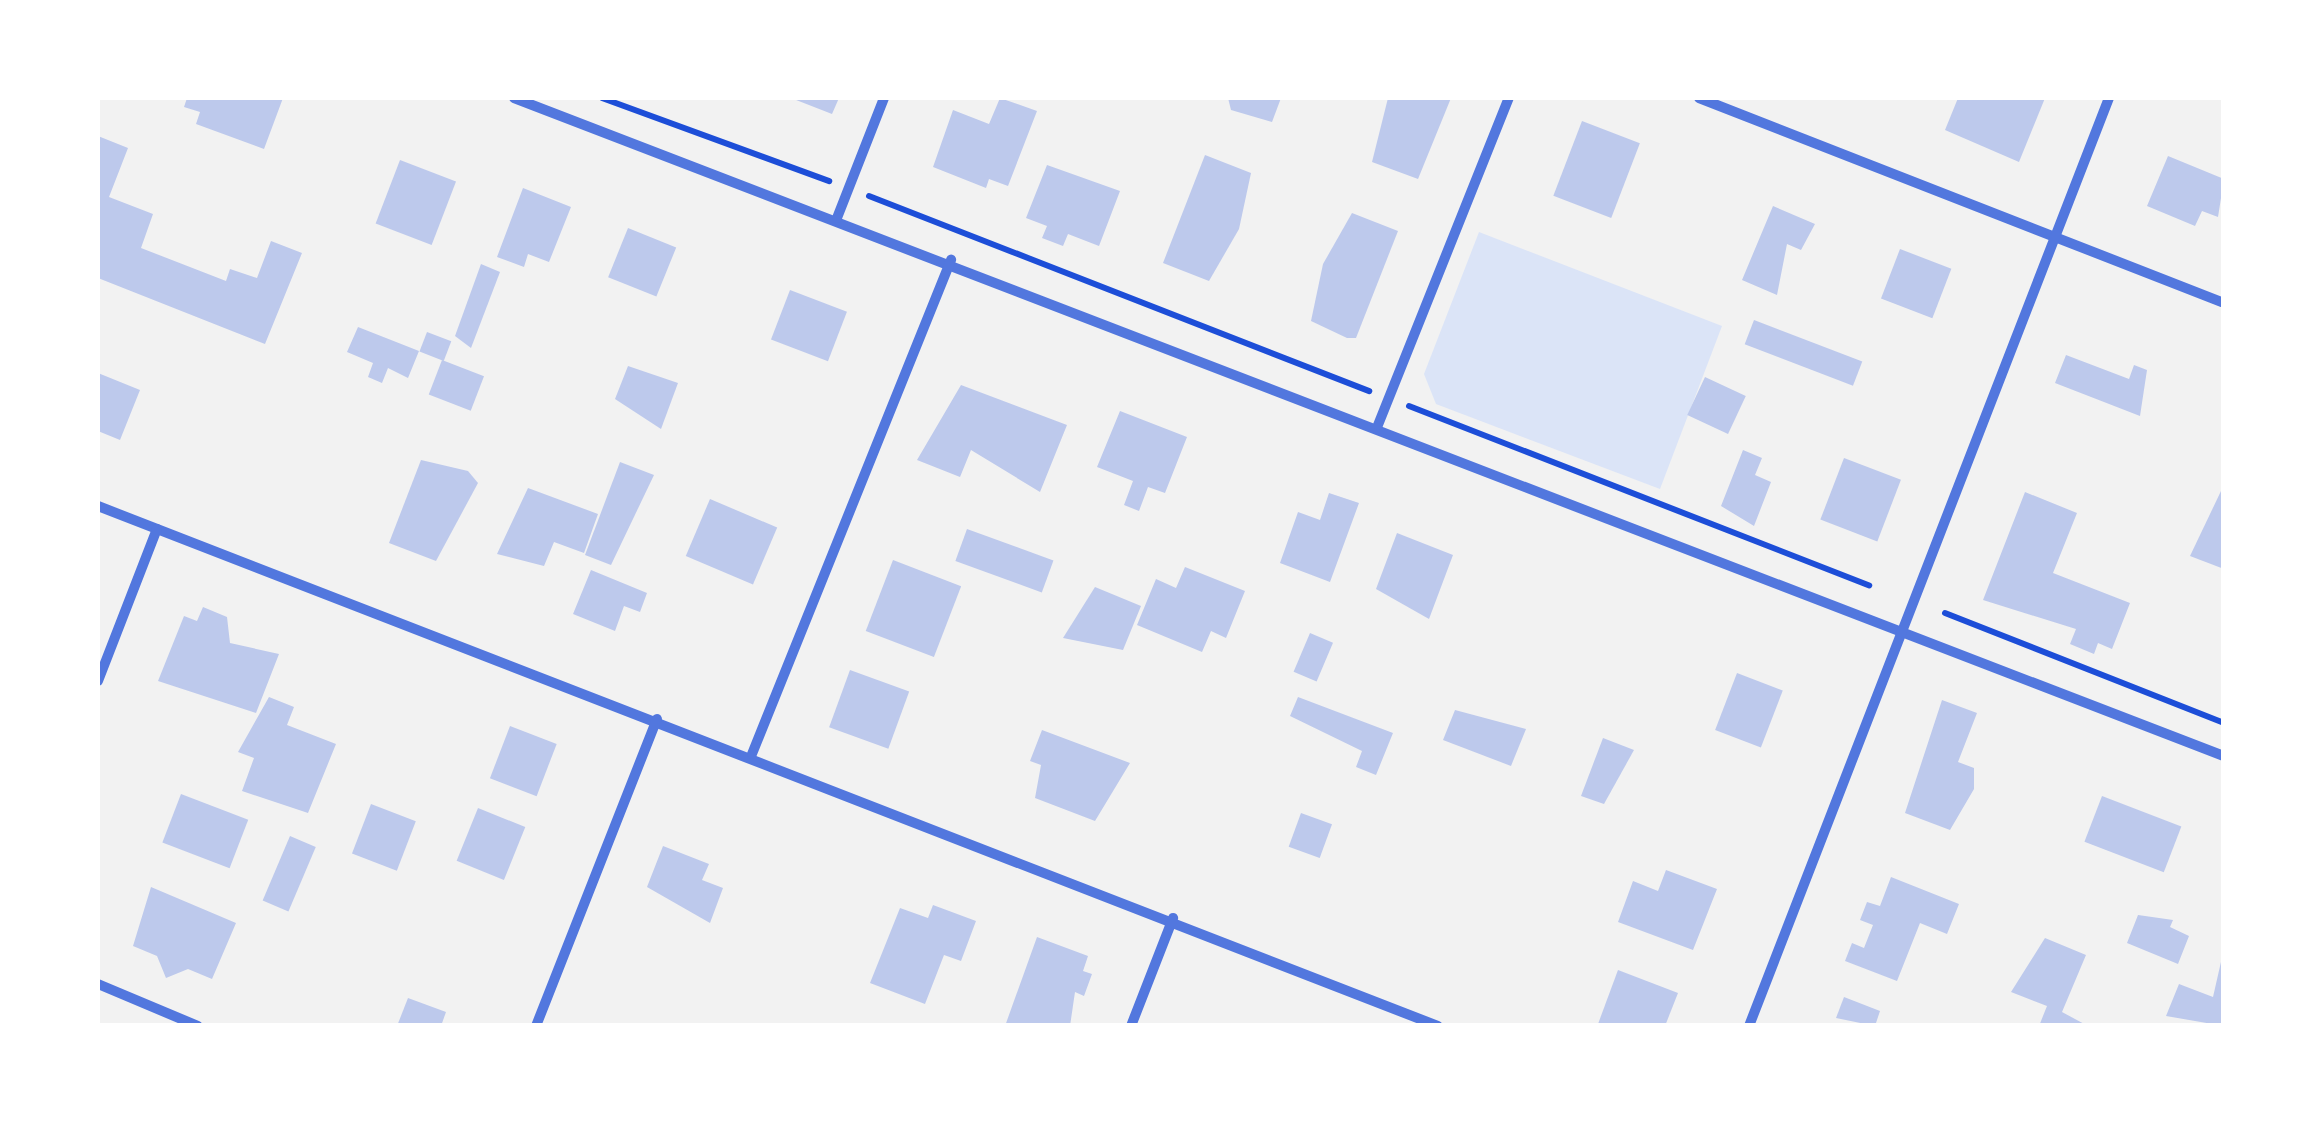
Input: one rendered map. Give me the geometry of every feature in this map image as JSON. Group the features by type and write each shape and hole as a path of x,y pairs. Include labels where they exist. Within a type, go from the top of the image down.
{"street":[{"path":"514,98 951,260 2224,756"},
{"path":"836,218 884,98"},
{"path":"1378,425 1508,98"},
{"path":"1699,98 2224,302"},
{"path":"1749,1026 1906,630 2109,98"},
{"path":"752,754 951,260"},
{"path":"98,506 752,754 1174,918 1438,1026"},
{"path":"98,681 157,529"},
{"path":"536,1026 657,719"},
{"path":"1131,1026 1174,918"},
{"path":"98,984 198,1026"}],"path":[{"path":"602,98 848,188 1870,585"},
{"path":"1945,613 2224,723"}],"shaded area":[{"path":"1479,232 1722,326 1660,489 1436,404 1424,374"}],"building":[{"path":"187,98 283,98 264,149 196,124 200,112 184,107"},
{"path":"791,98 839,98 832,114"},
{"path":"1000,98 1037,111 1008,186 989,179 986,188 933,167 953,110 989,124"},
{"path":"1228,98 1281,98 1272,122 1231,110"},
{"path":"1388,98 1451,98 1418,179 1372,162"},
{"path":"1958,98 2045,98 2019,162 1945,130"},
{"path":"1582,121 1640,143 1611,218 1553,196"},
{"path":"98,136 128,148 109,197 153,214 141,248 226,281 230,269 257,278 271,241 302,253 265,344 98,278"},
{"path":"1205,155 1251,173 1239,229 1209,281 1163,263"},
{"path":"2168,156 2224,179 2218,217 2202,211 2195,226 2147,206"},
{"path":"400,160 456,182 432,245 376,223"},
{"path":"1047,165 1120,191 1099,246 1068,234 1063,246 1042,238 1047,226 1026,218"},
{"path":"523,188 571,207 549,262 528,254 524,267 497,257"},
{"path":"1773,206 1815,224 1801,250 1787,244 1777,295 1742,280"},
{"path":"1352,213 1398,231 1356,338 1347,338 1311,321 1323,264"},
{"path":"628,228 676,247 656,297 608,277"},
{"path":"1900,249 1951,269 1932,318 1881,298"},
{"path":"481,264 500,272 471,348 455,336"},
{"path":"790,290 847,312 828,361 771,339"},
{"path":"1754,320 1862,362 1853,386 1745,344"},
{"path":"358,327 419,351 408,378 388,368 382,383 368,377 373,363 347,352"},
{"path":"427,332 451,341 444,361 419,352"},
{"path":"2066,355 2129,379 2134,365 2147,370 2140,416 2055,383"},
{"path":"442,360 484,376 471,411 429,395"},
{"path":"628,366 678,383 661,429 615,399"},
{"path":"98,373 140,390 120,440 98,431"},
{"path":"1705,377 1746,396 1728,434 1687,415"},
{"path":"961,385 1067,425 1040,492 971,450 960,477 917,460"},
{"path":"1120,411 1187,437 1165,493 1148,487 1139,511 1124,505 1133,481 1097,467"},
{"path":"1743,450 1762,458 1755,475 1771,482 1754,526 1721,506"},
{"path":"1844,458 1901,480 1877,541 1820,520"},
{"path":"421,460 468,471 478,483 436,561 389,543"},
{"path":"620,462 654,475 611,565 585,555"},
{"path":"528,488 598,514 584,553 554,542 544,566 497,554"},
{"path":"2224,491 2224,569 2190,556"},
{"path":"2025,492 2077,513 2053,573 2130,603 2112,649 2098,643 2094,654 2070,644 2076,629 1983,600"},
{"path":"1329,493 1359,503 1330,582 1280,563 1298,512 1320,520"},
{"path":"710,499 777,528 753,585 686,556"},
{"path":"967,529 1053,560 1042,592 955,561"},
{"path":"1397,533 1453,555 1429,619 1376,589"},
{"path":"893,560 961,586 934,657 866,631"},
{"path":"1185,567 1245,591 1226,638 1211,631 1202,652 1137,625 1156,579 1176,588"},
{"path":"591,570 647,593 640,612 624,606 615,631 573,614"},
{"path":"1095,587 1141,606 1123,650 1063,638"},
{"path":"203,607 227,617 230,643 279,654 256,713 158,681 184,616 197,621"},
{"path":"1310,633 1333,643 1317,681 1294,672"},
{"path":"850,670 909,692 888,749 829,727"},
{"path":"1737,673 1783,691 1761,748 1715,730"},
{"path":"269,697 294,707 287,725 336,744 308,813 242,791 254,758 238,752"},
{"path":"1298,697 1393,733 1376,775 1356,767 1362,751 1290,716"},
{"path":"1942,700 1977,713 1958,762 1974,768 1974,789 1950,830 1905,813"},
{"path":"1455,710 1526,729 1511,766 1443,740"},
{"path":"510,726 557,744 537,796 490,778"},
{"path":"1042,730 1130,763 1095,821 1035,798 1041,765 1030,761"},
{"path":"1603,738 1634,750 1604,804 1581,796"},
{"path":"181,794 248,820 230,868 162,843"},
{"path":"2102,796 2181,826 2164,872 2084,842"},
{"path":"371,804 416,821 397,871 352,853"},
{"path":"478,808 525,827 504,880 457,861"},
{"path":"1301,813 1332,824 1320,858 1289,847"},
{"path":"290,836 316,847 288,911 263,900"},
{"path":"663,846 709,864 702,880 723,888 710,923 647,887"},
{"path":"1666,870 1717,889 1693,950 1618,922 1633,881 1658,891"},
{"path":"1891,877 1959,904 1947,934 1920,923 1897,981 1845,961 1852,943 1864,948 1873,925 1860,920 1867,902 1880,906"},
{"path":"151,887 236,923 212,979 188,969 166,978 157,956 133,946"},
{"path":"933,905 976,921 961,961 944,955 925,1004 870,983 900,908 928,918"},
{"path":"2138,915 2173,920 2170,927 2189,936 2178,964 2127,943"},
{"path":"1037,937 1088,956 1083,971 1092,974 1084,996 1075,992 1070,1026 1005,1026"},
{"path":"2045,938 2086,955 2062,1012 2088,1026 2039,1026 2047,1006 2011,992"},
{"path":"2223,953 2224,1026 2166,1016 2179,984 2213,997"},
{"path":"1618,970 1678,993 1665,1026 1598,1024"},
{"path":"1844,997 1880,1011 1875,1026 1836,1018"},
{"path":"408,998 446,1012 441,1026 397,1026"}]}
